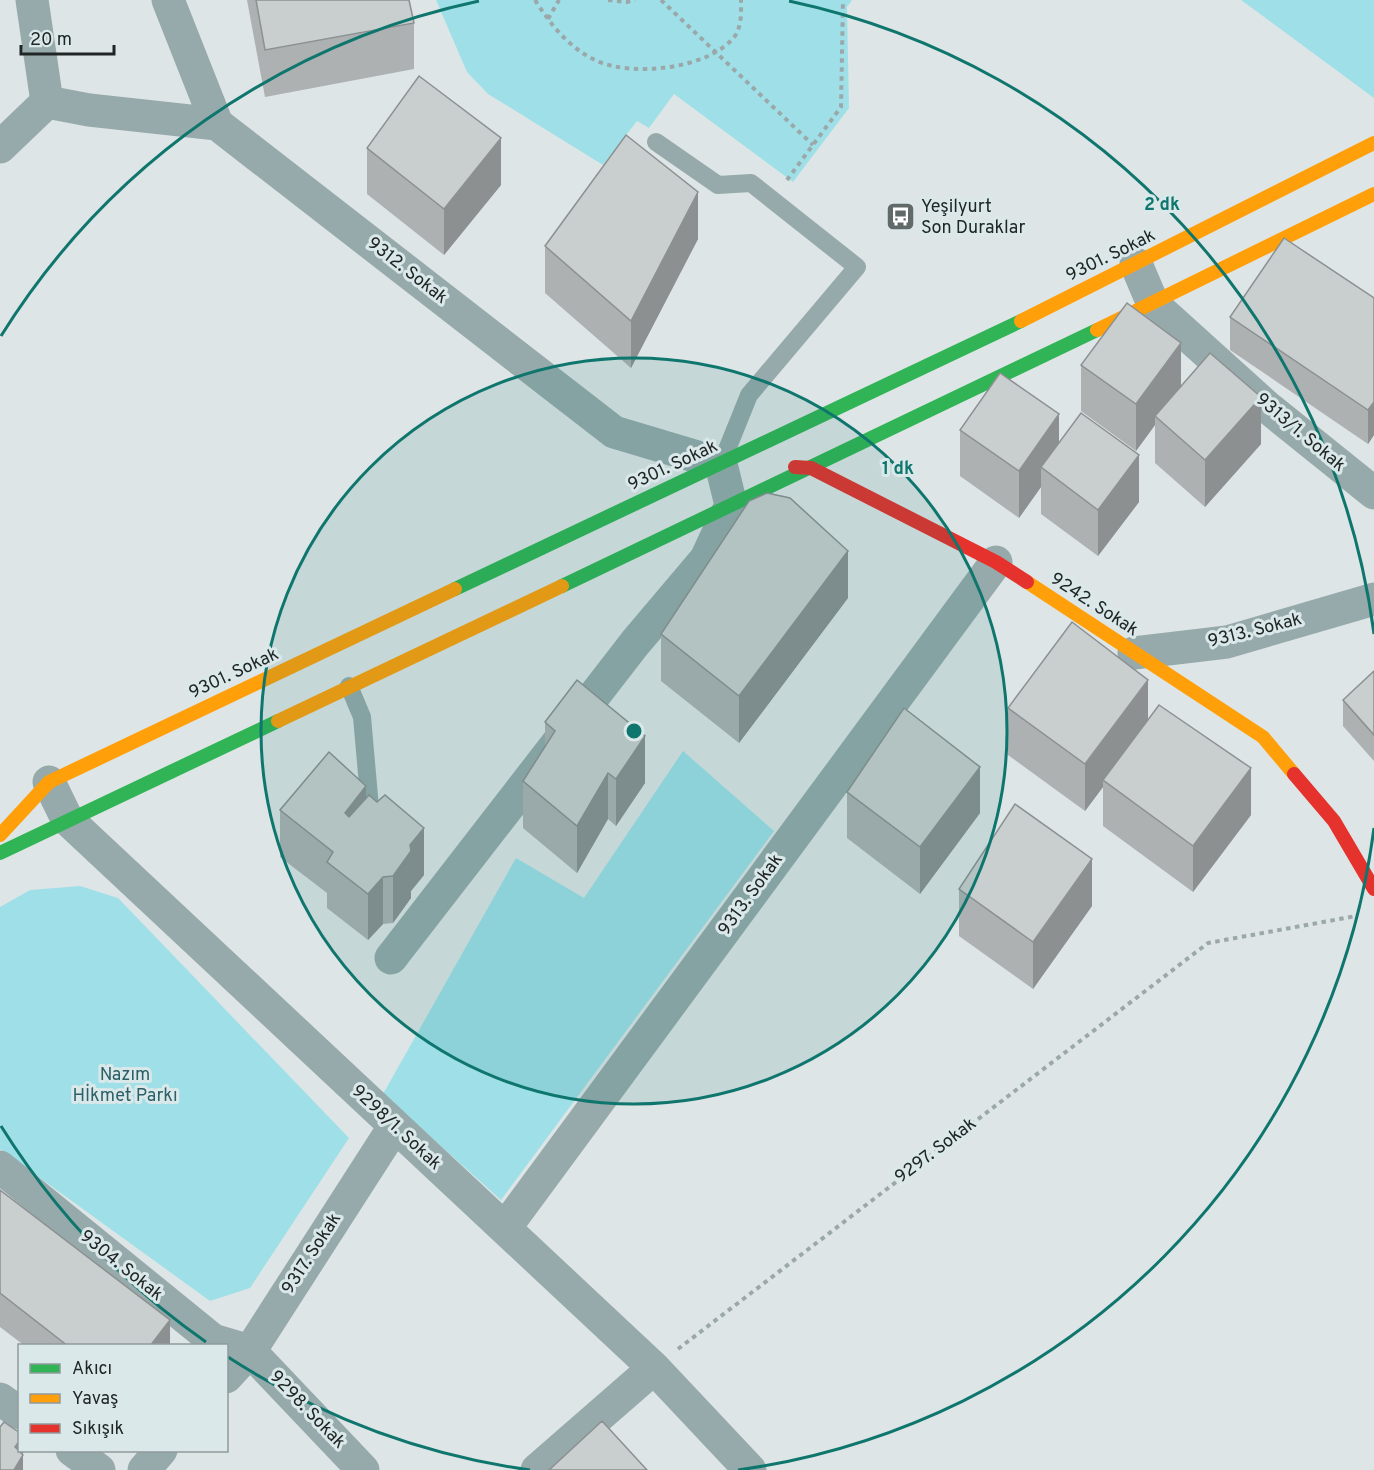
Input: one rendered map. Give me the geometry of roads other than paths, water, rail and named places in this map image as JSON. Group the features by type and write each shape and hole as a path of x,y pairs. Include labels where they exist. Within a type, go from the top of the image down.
{"main road":[{"name":"9301. Sokak","path":"0,835 49,782 722,464 1136,264 1374,143"},
{"path":"0,852 811,468 1153,304 1374,194"},
{"path":"722,464 755,465"},
{"name":"9242. Sokak","path":"777,466 811,468 996,562 1263,737 1334,821 1374,889"}],"street":[{"path":"32,0 46,102"},
{"path":"46,102 89,110 217,124 168,0"},
{"path":"0,147 46,102"},
{"name":"9312. Sokak","path":"217,124 614,432 722,464"},
{"name":"9313/1. Sokak","path":"1136,264 1153,304 1266,406 1374,493"},
{"path":"390,958 635,643 706,559 731,505 722,464"},
{"name":"9313. Sokak","path":"505,1228 996,562"},
{"name":"9313. Sokak","path":"1134,653 1227,642 1374,599"},
{"name":"9298/1. Sokak","path":"49,782 67,819 393,1127 654,1368 750,1470"},
{"name":"9317. Sokak","path":"228,1375 250,1351 393,1127"},
{"name":"9304. Sokak","path":"0,1167 213,1340 226,1344"},
{"name":"9304. Sokak","path":"228,1344 250,1351"},
{"name":"9298. Sokak","path":"250,1351 363,1470"},
{"path":"537,1470 654,1368"},
{"path":"0,1399 18,1412"},
{"path":"75,1452 99,1470"},
{"path":"144,1470 159,1452"}],"lane":[{"path":"656,142 718,185 751,183 858,267 749,396 722,464"},
{"path":"349,686 363,717 370,819"}],"place":[{"name":"Yeşilyurt Son Duraklar","path":"900,217"}],"park label":[{"name":"Nazım Hİkmet Parkı","path":"125,1085"}]}
